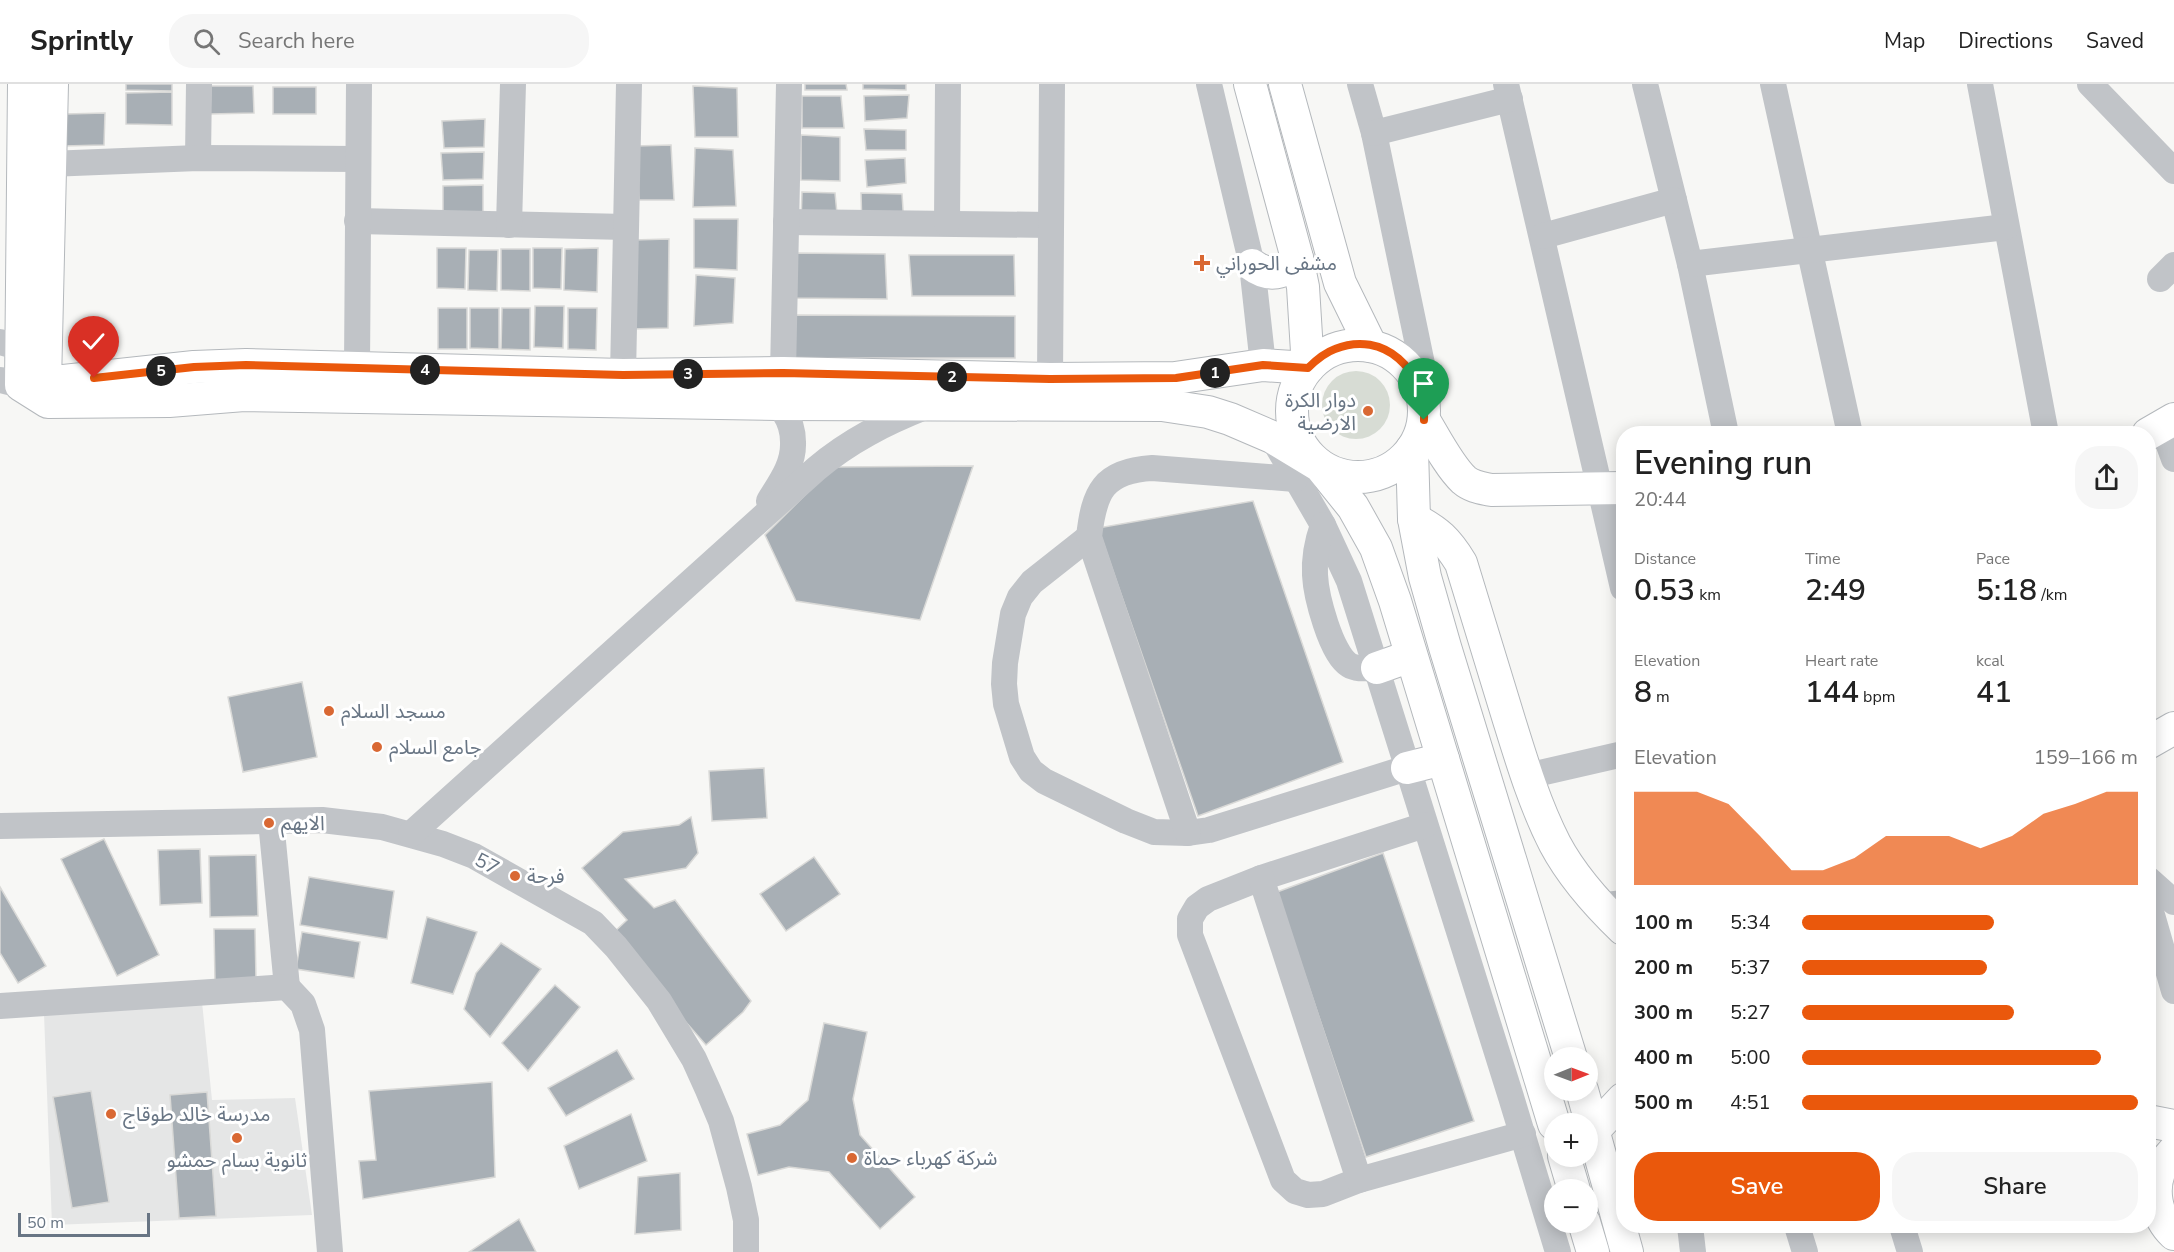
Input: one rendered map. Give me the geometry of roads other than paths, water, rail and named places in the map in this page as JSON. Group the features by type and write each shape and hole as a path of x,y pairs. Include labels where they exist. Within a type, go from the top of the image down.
{"main road":[{"path":"24,84 11,345 22,382 48,402 169,401 244,395 777,404 1162,405 1230,418 1272,437 1308,472 1353,507 1376,548 1551,1113"},
{"path":"22,382 49,164 52,84"},
{"path":"1250,84 1303,287 1308,368"},
{"path":"1286,85 1340,283 1371,346"},
{"path":"1252,265 1272,273 1287,269 1297,258"},
{"path":"1308,472 1305,450 1295,430 1292,408 1296,387 1308,368 1321,356 1336,348 1353,345 1371,346 1388,351 1403,362 1414,376 1423,406 1459,474 1476,487 1491,490 1611,488"},
{"path":"22,382 194,367 246,365 623,375 783,373 1050,379 1176,378 1263,365 1308,368"},
{"path":"1308,472 1360,477 1380,474 1398,464 1412,449 1420,435 1423,406"},
{"path":"1412,449 1414,519 1425,577 1568,1047"},
{"path":"1414,519 1435,530 1449,543 1461,563 1527,776 1556,845 1575,875 1611,904"},
{"path":"1377,668 1411,656"},
{"path":"2156,738 2174,728"},
{"path":"1407,768 1443,759"},
{"path":"1598,1126 1616,1106"},
{"path":"2164,1252 2161,1216 2156,1194 2167,1133"},
{"path":"1598,1145 1616,1211"},
{"path":"1587,1233 1593,1252"},
{"path":"1622,1233 1627,1252"}],"street":[{"path":"198,158 199,84"},
{"path":"357,368 359,84"},
{"path":"509,225 513,84"},
{"path":"623,375 629,84"},
{"path":"755,524 786,473 793,450 789,422 772,399 769,385 773,378 783,373 789,84"},
{"path":"947,223 948,84"},
{"path":"1050,379 1052,84"},
{"path":"1209,84 1252,265 1263,365"},
{"path":"1360,84 1374,133 1422,364 1423,406"},
{"path":"1645,84 1690,264 1724,426"},
{"path":"1773,84 1848,426"},
{"path":"1980,84 2044,426"},
{"path":"2090,84 2174,171"},
{"path":"1374,133 1508,92 1543,236 1611,488 1616,530"},
{"path":"49,164 198,158 357,159"},
{"path":"1543,236 1674,200"},
{"path":"357,221 626,227"},
{"path":"786,222 1051,225"},
{"path":"1690,264 2006,227"},
{"path":"411,834 816,469 850,443 887,423 932,405"},
{"path":"2161,426 2174,459"},
{"path":"1188,833 1089,537 1092,510 1099,491 1115,476 1133,469 1308,472 1323,525 1349,581 1377,668 1558,1252"},
{"path":"1323,525 1316,549 1315,576 1317,591 1333,644 1349,665 1361,669 1377,668"},
{"path":"1089,537 1032,582 1020,597 1013,614 1005,663 1006,704 1022,757 1031,771 1044,781 1154,832 1188,833 1209,830 1407,768"},
{"path":"1527,776 1616,756"},
{"name":"57","path":"0,826 322,820 352,823 411,834 474,856 593,923 639,973 659,1000 688,1049 721,1121 746,1220 746,1252"},
{"path":"272,821 287,987 303,1004 312,1030 330,1252"},
{"path":"1425,825 1262,878 1208,899 1197,907 1190,919 1190,934 1283,1180 1295,1191 1308,1195 1323,1194 1359,1180 1523,1134"},
{"path":"1262,878 1359,1180"},
{"path":"2156,886 2174,902"},
{"path":"2156,929 2174,991"},
{"path":"0,1006 287,987"},
{"path":"1691,1233 1693,1252"},
{"path":"1799,1233 1805,1252"},
{"path":"1904,1233 1910,1252"}],"place":[{"name":"مشفى الحوراني","path":"1202,263"},
{"name":"دوار الكرة الارضية","path":"1368,411"},
{"name":"مسجد السلام","path":"329,711"},
{"name":"جامع السلام","path":"377,747"},
{"name":"الايهم","path":"269,823"},
{"name":"فرحة","path":"515,876"},
{"name":"مدرسة خالد طوقاج","path":"111,1114"},
{"name":"ثانوية بسام حمشو","path":"237,1138"},
{"name":"شركة كهرباء حماة","path":"852,1158"}]}
